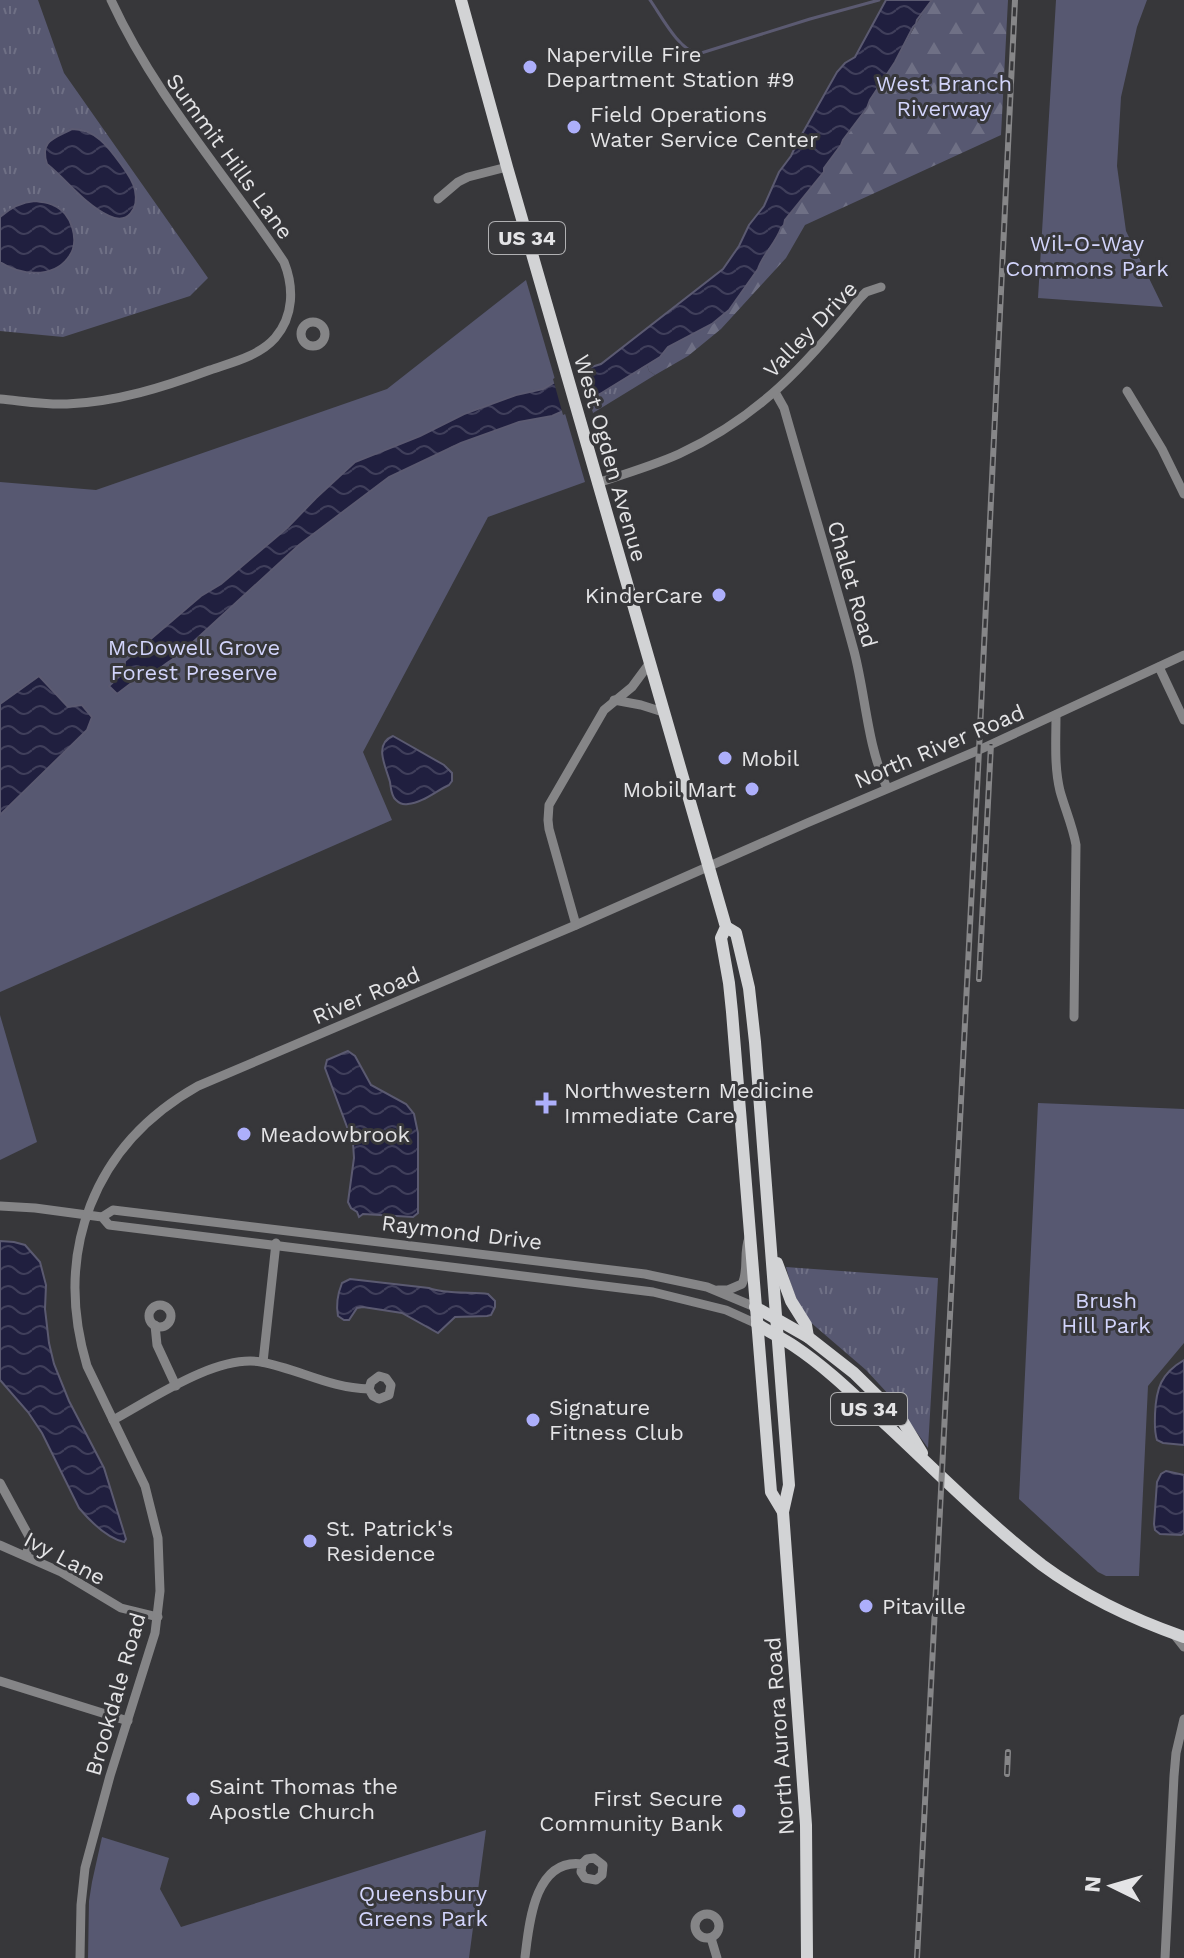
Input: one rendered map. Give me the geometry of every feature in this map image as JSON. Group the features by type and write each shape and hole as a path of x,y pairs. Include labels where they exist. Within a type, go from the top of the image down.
{"main road":[{"name":"West Ogden Avenue","path":"461,0 707,867 726,927 736,933 749,988 765,1160"},
{"name":"West Ogden Avenue","path":"726,927 721,938 732,1012 757,1324"},
{"name":"North Aurora Road","path":"765,1160 789,1485 783,1512 804,1791 807,1958"},
{"name":"US 34","path":"771,1241 791,1301 806,1325 808,1337 854,1373 902,1420 930,1464"},
{"name":"Raymond Drive","path":"755,1307 808,1337"},
{"name":"North Aurora Road","path":"757,1324 771,1492 783,1512"},
{"name":"US 34","path":"757,1324 795,1347 844,1385 990,1523 1042,1564 1115,1608 1179,1635"}],"street":[{"name":"Summit Hills Lane","path":"111,0 136,52 159,88 284,262 291,297 285,322"},
{"path":"438,199 468,177 507,167"},
{"name":"Valley Drive","path":"597,483 653,465 703,442 745,416 815,353 866,292 881,287"},
{"path":"0,399 64,405 122,397 251,356 277,336 285,322 301,329"},
{"path":"1127,391 1162,449 1184,494"},
{"name":"Chalet Road","path":"775,392 784,408 854,652 871,741 887,788"},
{"name":"North River Road","path":"707,867 1056,715 1184,655"},
{"path":"576,925 549,829 549,805 604,710 632,687 649,664"},
{"path":"1159,667 1184,720"},
{"path":"614,700 663,712"},
{"path":"1056,715 1057,772 1076,845 1074,1017"},
{"name":"River Road","path":"85,1215 126,1145 156,1114 186,1092 707,867"},
{"name":"Raymond Drive","path":"0,1206 102,1217 113,1210 645,1274 680,1280 755,1307"},
{"name":"Brookdale Road","path":"80,1958 85,1868 145,1669 158,1617 161,1565 145,1486 87,1366 81,1346 76,1317 75,1276 85,1215"},
{"name":"Raymond Drive","path":"102,1217 109,1225 653,1292 726,1310 757,1324"},
{"path":"263,1362 278,1229"},
{"path":"716,1291 742,1284 745,1277 745,1248 750,1234"},
{"path":"155,1325 157,1345 176,1386"},
{"path":"113,1420 209,1370 232,1363 263,1362 346,1388 369,1389"},
{"path":"0,1483 31,1540 26,1555"},
{"name":"Ivy Lane","path":"0,1545 61,1572 121,1608 158,1617"},
{"path":"1179,1635 1184,1647"},
{"path":"0,1681 128,1721"},
{"path":"1165,1958 1174,1776 1184,1719"},
{"path":"514,1958 526,1958 534,1902 543,1885 561,1867 582,1864"},
{"path":"711,1938 717,1958"}],"green space":[{"path":"0,0 38,0 64,73 208,278 190,296 63,337 0,331"},
{"name":"West Branch Riverway","path":"932,0 1008,0 1001,135 805,225 786,258 721,329 688,356 655,375 649,371 647,365 668,347 712,324 750,281 784,220 824,172"},
{"name":"Wil-O-Way Commons Park","path":"1056,0 1147,0 1137,27 1121,97 1117,166 1126,231 1163,307 1038,298"},
{"name":"McDowell Grove Forest Preserve","path":"526,280 585,482 488,517 363,752 392,820 0,992 0,482 96,490 387,389"},
{"path":"647,365 655,375 593,413 589,399"},
{"path":"0,1015 37,1142 0,1160"},
{"name":"Brush Hill Park","path":"1038,1103 1184,1109 1184,1343 1148,1386 1139,1576 1106,1576 1098,1572 1019,1499"},
{"path":"786,1267 938,1278 928,1448 891,1397 866,1370 809,1321 795,1295"},
{"name":"Queensbury Greens Park","path":"486,1830 469,1958 88,1958 89,1901 102,1837 169,1858 160,1889 181,1927"}],"water":[{"path":"886,0 932,0 917,20 867,108 824,172 785,220 758,269 729,310 712,324 668,347 660,357 595,397 552,416 519,422 461,443 389,477 299,545 179,655 140,683 134,681 117,694 109,686 124,672 125,661 287,528 355,462 420,436 464,414 516,395 543,389 569,374 601,364 723,269 764,206 779,172 837,72 855,57"},
{"path":"72,129 88,132 100,140 129,176 136,197 134,209 127,217 116,218 100,211 47,164 47,145"},
{"path":"35,201 60,209 70,221 74,236 72,251 61,265 36,273 17,270 0,262 0,217 16,206"},
{"path":"39,676 68,707 82,705 92,717 87,730 0,815 0,704"},
{"path":"393,736 444,765 452,773 449,785 413,803 397,801 392,794 382,756 384,744"},
{"path":"348,1051 355,1056 371,1085 406,1104 414,1114 418,1133 418,1213 413,1217 363,1214 359,1217 348,1202 353,1143 325,1068 327,1060"},
{"path":"0,1241 25,1245 40,1262 46,1285 45,1309 54,1364 69,1401 104,1468 126,1539 124,1542 105,1533 79,1508 42,1433 0,1380"},
{"path":"350,1279 488,1294 495,1301 495,1307 487,1316 455,1317 438,1333 402,1313 363,1307 357,1308 349,1320 344,1320 338,1316 338,1300 342,1283"},
{"path":"1184,1360 1184,1445 1163,1443 1157,1440 1155,1430 1159,1389 1170,1370"},
{"path":"1166,1471 1184,1475 1184,1533 1181,1535 1160,1534 1155,1530 1157,1482"}],"pier":[{"path":"580,367 590,403 563,415 553,379 567,370"}],"waterway":[{"path":"650,0 677,39 698,54 879,0"}],"railway":[{"path":"917,1958 1015,0"},
{"path":"979,979 991,744"},
{"path":"1007,1774 1008,1752"}],"place":[{"name":"Naperville Fire Department Station #9","path":"530,67"},
{"name":"Field Operations Water Service Center","path":"574,127"},
{"name":"KinderCare","path":"719,595"},
{"name":"Mobil","path":"725,758"},
{"name":"Mobil Mart","path":"752,789"},
{"name":"Northwestern Medicine Immediate Care","path":"546,1103"},
{"name":"Meadowbrook","path":"244,1134"},
{"name":"Signature Fitness Club","path":"533,1420"},
{"name":"St. Patrick's Residence","path":"310,1541"},
{"name":"Pitaville","path":"866,1606"},
{"name":"Saint Thomas the Apostle Church","path":"193,1799"},
{"name":"First Secure Community Bank","path":"739,1811"}]}
